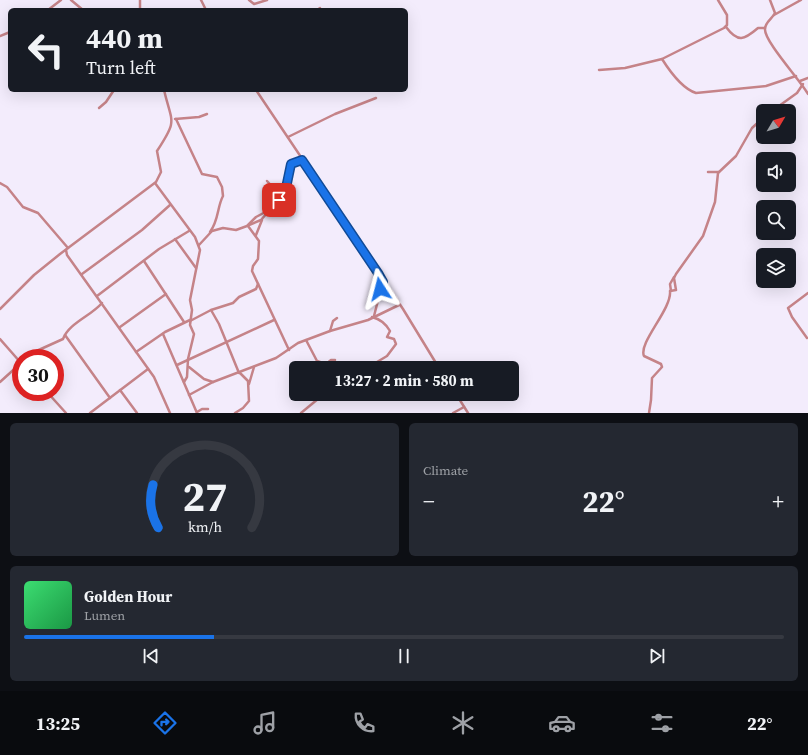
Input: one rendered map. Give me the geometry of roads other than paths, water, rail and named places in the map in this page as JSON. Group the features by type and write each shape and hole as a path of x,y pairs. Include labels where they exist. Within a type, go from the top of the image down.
{"street":[{"path":"51,8 61,0"},
{"path":"71,0 81,8"},
{"path":"249,0 254,4 267,0"},
{"path":"718,0 726,15 726,27 734,37 739,38 750,35 758,28 765,28"},
{"path":"765,28 773,16 774,9 770,0"},
{"path":"773,16 801,0"},
{"path":"599,70 625,68 662,59 726,27"},
{"path":"765,28 773,46 803,84 808,94"},
{"path":"662,59 672,75 696,93 766,86 796,76"},
{"path":"800,81 808,78"},
{"path":"782,104 797,93 803,84"},
{"path":"99,108 106,102 113,92"},
{"path":"165,92 174,119 202,174 216,177 222,187 224,196 220,202 220,211 210,232 198,244"},
{"path":"257,92 383,282 400,305 435,361"},
{"path":"288,137 335,114 376,98"},
{"path":"174,119 199,117 207,114"},
{"path":"0,309 34,275 155,183 161,172 157,151 172,126 174,119"},
{"path":"649,413 652,378 662,367 661,364 644,356 644,347 665,310 671,291 670,284 703,236 715,202 716,177 740,150 752,128 756,124"},
{"path":"256,235 262,219 282,197 286,188 291,164 302,160"},
{"path":"708,172 719,172"},
{"path":"267,181 282,197"},
{"path":"0,183 7,187 23,207 38,213 67,249 67,255 120,327 159,386 170,413"},
{"path":"155,183 198,244 200,250 190,300 192,310 190,320 194,334 188,359 188,377 184,382"},
{"path":"82,274 142,230 170,205"},
{"path":"248,225 256,217 267,212"},
{"path":"210,232 222,228 236,230 256,223 262,219"},
{"path":"248,225 256,235 260,246 258,259 252,268 274,320 289,350"},
{"path":"97,296 175,239 189,231"},
{"path":"175,239 196,268"},
{"path":"144,261 184,322"},
{"path":"671,291 676,290 675,277"},
{"path":"373,317 383,282"},
{"path":"136,352 184,322 211,310 233,303 239,297 256,289 258,284"},
{"path":"807,338 792,318 788,308 808,293"},
{"path":"120,327 166,294"},
{"path":"41,349 61,340 102,303"},
{"path":"189,395 214,382 276,358 306,340 330,331 363,322 400,305"},
{"path":"211,310 239,373 246,377 249,384"},
{"path":"373,317 385,324 390,331 387,338 394,339 396,344 387,356 379,361"},
{"path":"330,331 334,321 337,318"},
{"path":"176,364 274,320"},
{"path":"163,334 197,412"},
{"path":"65,335 110,398"},
{"path":"0,338 12,352"},
{"path":"306,340 314,358 318,361"},
{"path":"330,361 335,360"},
{"path":"188,367 204,379 214,382"},
{"path":"236,413 249,403 249,384 254,367"},
{"path":"90,413 148,369"},
{"path":"0,382 12,371"},
{"path":"120,390 137,413"},
{"path":"55,401 66,413"},
{"path":"301,413 316,401"},
{"path":"460,401 468,413"},
{"path":"453,413 464,407"},
{"path":"192,413 202,409 208,409"}]}
